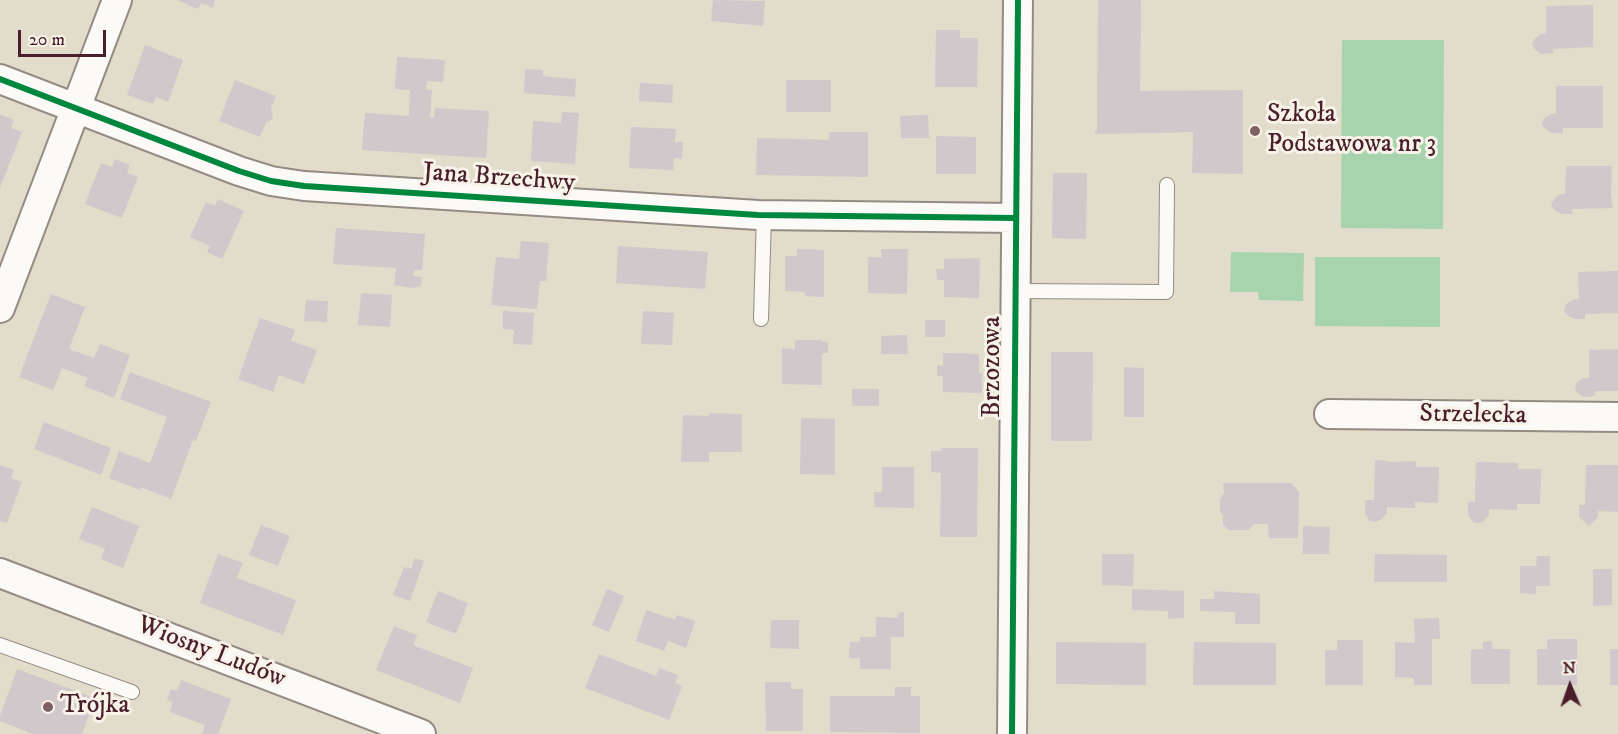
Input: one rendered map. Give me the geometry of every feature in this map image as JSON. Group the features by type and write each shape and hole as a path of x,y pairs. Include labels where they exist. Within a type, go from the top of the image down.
{"street":[{"path":"0,308 117,0"},
{"name":"Brzozowa","path":"1012,734 1017,0"},
{"name":"Jana Brzechwy","path":"0,79 272,182 344,189 764,214 1015,218"},
{"name":"Strzelecka","path":"1329,414 1618,417"},
{"name":"Wiosny Ludów","path":"0,573 421,734"}],"lane":[{"path":"1014,291 1166,292 1167,185"},
{"path":"761,318 764,214"},
{"path":"0,645 132,692"}],"green space":[{"path":"1342,40 1444,40 1443,229 1341,228"},
{"path":"1231,252 1304,253 1303,301 1259,300 1258,292 1230,292"},
{"path":"1315,257 1440,257 1440,327 1315,326"}],"building":[{"path":"177,0 215,0 213,8 201,3 198,9"},
{"path":"713,0 765,1 763,26 711,21"},
{"path":"1098,0 1141,0 1140,91 1243,90 1243,174 1192,173 1193,132 1095,134 1097,131"},
{"path":"1593,5 1593,47 1553,49 1553,53 1541,54 1535,50 1532,44 1534,39 1546,33 1546,6"},
{"path":"936,30 960,30 960,38 978,38 977,87 935,87"},
{"path":"145,45 183,60 168,102 156,97 153,104 127,95"},
{"path":"397,57 445,60 443,82 427,81 426,89 432,90 430,117 434,118 435,108 489,111 486,158 362,150 365,113 409,116 410,90 395,89"},
{"path":"525,69 543,70 543,76 576,79 575,97 524,93"},
{"path":"235,80 276,96 271,109 273,115 266,123 260,137 219,121"},
{"path":"786,80 831,80 831,112 786,112"},
{"path":"640,83 673,85 672,103 639,101"},
{"path":"1556,86 1603,86 1603,128 1563,128 1563,133 1552,133 1545,129 1542,124 1544,118 1556,113"},
{"path":"562,112 579,113 575,164 531,161 533,121 561,123"},
{"path":"0,114 14,120 11,128 22,132 0,188"},
{"path":"928,115 929,138 901,138 900,116"},
{"path":"631,127 676,129 675,142 683,142 682,159 674,158 673,170 629,168"},
{"path":"829,132 868,132 868,177 756,175 757,138 829,140"},
{"path":"936,136 976,137 976,174 936,174"},
{"path":"115,159 130,165 127,173 138,177 122,218 85,204 101,163 112,167"},
{"path":"1566,166 1612,166 1613,208 1572,209 1573,214 1561,214 1554,210 1551,205 1554,199 1560,194 1565,194"},
{"path":"1053,173 1087,173 1086,239 1052,238"},
{"path":"218,199 244,211 222,259 207,252 210,246 190,237 206,202 215,206"},
{"path":"336,228 425,234 422,270 414,270 413,276 422,277 421,286 412,288 394,285 396,268 333,264"},
{"path":"521,241 549,243 546,281 540,281 537,309 491,305 496,257 519,259"},
{"path":"618,246 708,252 705,289 616,283"},
{"path":"797,249 824,250 824,297 805,296 805,292 785,291 785,256 797,256"},
{"path":"881,249 908,249 907,294 868,293 868,257 882,258"},
{"path":"980,258 979,298 944,297 944,280 937,280 936,269 944,269 944,259"},
{"path":"1618,271 1618,313 1585,314 1585,319 1574,319 1567,315 1564,310 1566,304 1579,299 1578,272"},
{"path":"361,293 392,295 390,327 358,325"},
{"path":"51,294 85,307 69,349 94,358 100,344 130,355 114,398 84,386 88,378 62,368 53,390 19,377"},
{"path":"306,300 328,301 327,322 304,321"},
{"path":"503,311 534,313 532,345 513,344 514,330 503,329"},
{"path":"643,311 674,313 672,345 641,344"},
{"path":"260,318 295,330 291,341 317,350 304,384 279,375 273,392 238,379"},
{"path":"925,320 945,320 945,337 925,337"},
{"path":"907,335 908,354 881,354 881,336"},
{"path":"795,340 828,342 828,353 822,353 822,385 782,384 782,348 795,349"},
{"path":"1618,349 1618,391 1595,391 1595,396 1584,397 1577,393 1575,387 1577,382 1589,378 1589,350"},
{"path":"1051,352 1093,352 1092,441 1051,441"},
{"path":"943,353 979,354 982,393 943,392 943,376 937,376 937,365 943,366"},
{"path":"1124,367 1144,368 1144,417 1124,417"},
{"path":"130,372 211,402 196,441 193,440 171,499 109,478 119,451 150,463 167,417 120,399"},
{"path":"852,389 879,389 879,406 852,406"},
{"path":"710,413 742,414 742,452 709,452 709,462 681,462 683,415 709,416"},
{"path":"801,418 835,419 835,475 800,474"},
{"path":"44,422 111,448 101,475 34,449"},
{"path":"941,448 978,448 977,537 940,537 941,473 931,472 931,451 941,451"},
{"path":"1375,460 1416,461 1416,467 1439,467 1438,503 1415,502 1415,508 1387,507 1387,513 1382,519 1376,522 1369,520 1365,513 1365,500 1374,500"},
{"path":"1476,462 1518,463 1518,469 1541,469 1540,504 1517,504 1517,510 1489,509 1489,515 1484,521 1473,522 1468,515 1468,502 1475,502"},
{"path":"0,465 14,470 11,478 22,482 7,523 0,521"},
{"path":"1586,465 1618,465 1618,512 1598,511 1598,517 1589,526 1579,517 1579,505 1585,505"},
{"path":"882,467 914,467 914,508 874,507 874,492 882,492"},
{"path":"1223,483 1291,483 1299,492 1298,538 1269,538 1268,524 1254,524 1249,530 1229,530 1223,524 1223,515 1220,512 1220,499 1224,493"},
{"path":"92,507 139,526 123,568 101,559 105,549 79,539"},
{"path":"261,525 290,536 278,566 249,555"},
{"path":"1303,526 1330,527 1329,554 1303,554"},
{"path":"218,554 243,563 237,578 296,600 283,635 200,603"},
{"path":"1102,554 1134,554 1133,586 1102,585"},
{"path":"1375,554 1447,555 1447,582 1374,582"},
{"path":"1537,556 1550,556 1550,586 1536,586 1536,594 1520,593 1520,566 1536,566"},
{"path":"415,558 424,561 410,601 393,595 404,567 411,569"},
{"path":"1593,569 1612,569 1612,605 1593,606"},
{"path":"607,589 624,596 609,632 592,625"},
{"path":"1132,589 1184,591 1184,618 1168,619 1168,611 1132,610"},
{"path":"438,591 468,603 456,634 426,622"},
{"path":"1214,591 1260,594 1260,624 1235,624 1235,612 1200,611 1200,599 1214,599"},
{"path":"646,610 675,620 677,615 695,621 686,648 668,641 664,651 636,641"},
{"path":"904,612 904,637 891,637 891,669 860,669 860,658 849,658 850,642 860,642 860,637 876,637 876,617 898,618 898,613"},
{"path":"1439,618 1440,639 1432,639 1432,685 1414,685 1414,678 1395,677 1395,642 1415,643 1414,619"},
{"path":"771,620 799,620 799,649 770,648"},
{"path":"394,626 417,635 413,645 473,668 460,703 376,670"},
{"path":"1547,639 1577,639 1577,685 1537,685 1537,649 1547,649"},
{"path":"1337,640 1363,640 1363,685 1325,685 1325,650 1337,650"},
{"path":"1492,641 1492,649 1510,649 1510,684 1471,684 1471,650 1483,649 1483,642"},
{"path":"1056,642 1146,643 1146,685 1056,684"},
{"path":"1194,642 1276,643 1276,685 1193,685"},
{"path":"1610,649 1618,649 1618,685 1610,685"},
{"path":"599,654 656,676 659,668 678,675 675,683 682,686 669,720 585,688"},
{"name":"Trójka","path":"17,669 95,698 82,734 33,734 0,721"},
{"path":"181,680 231,699 218,734 202,734 205,725 170,712 173,702 167,700 171,689 177,691"},
{"path":"765,682 791,682 791,689 803,689 803,731 766,731"},
{"path":"895,687 911,687 911,696 920,696 920,733 830,732 830,696 895,696"}],"cycle path":[{"path":"1012,734 1018,0"},
{"path":"0,79 239,171 271,181 304,186 758,215 1015,218"}],"place":[{"name":"Szkoła Podstawowa nr 3","path":"1255,131"},
{"name":"Trójka","path":"48,707"}]}
